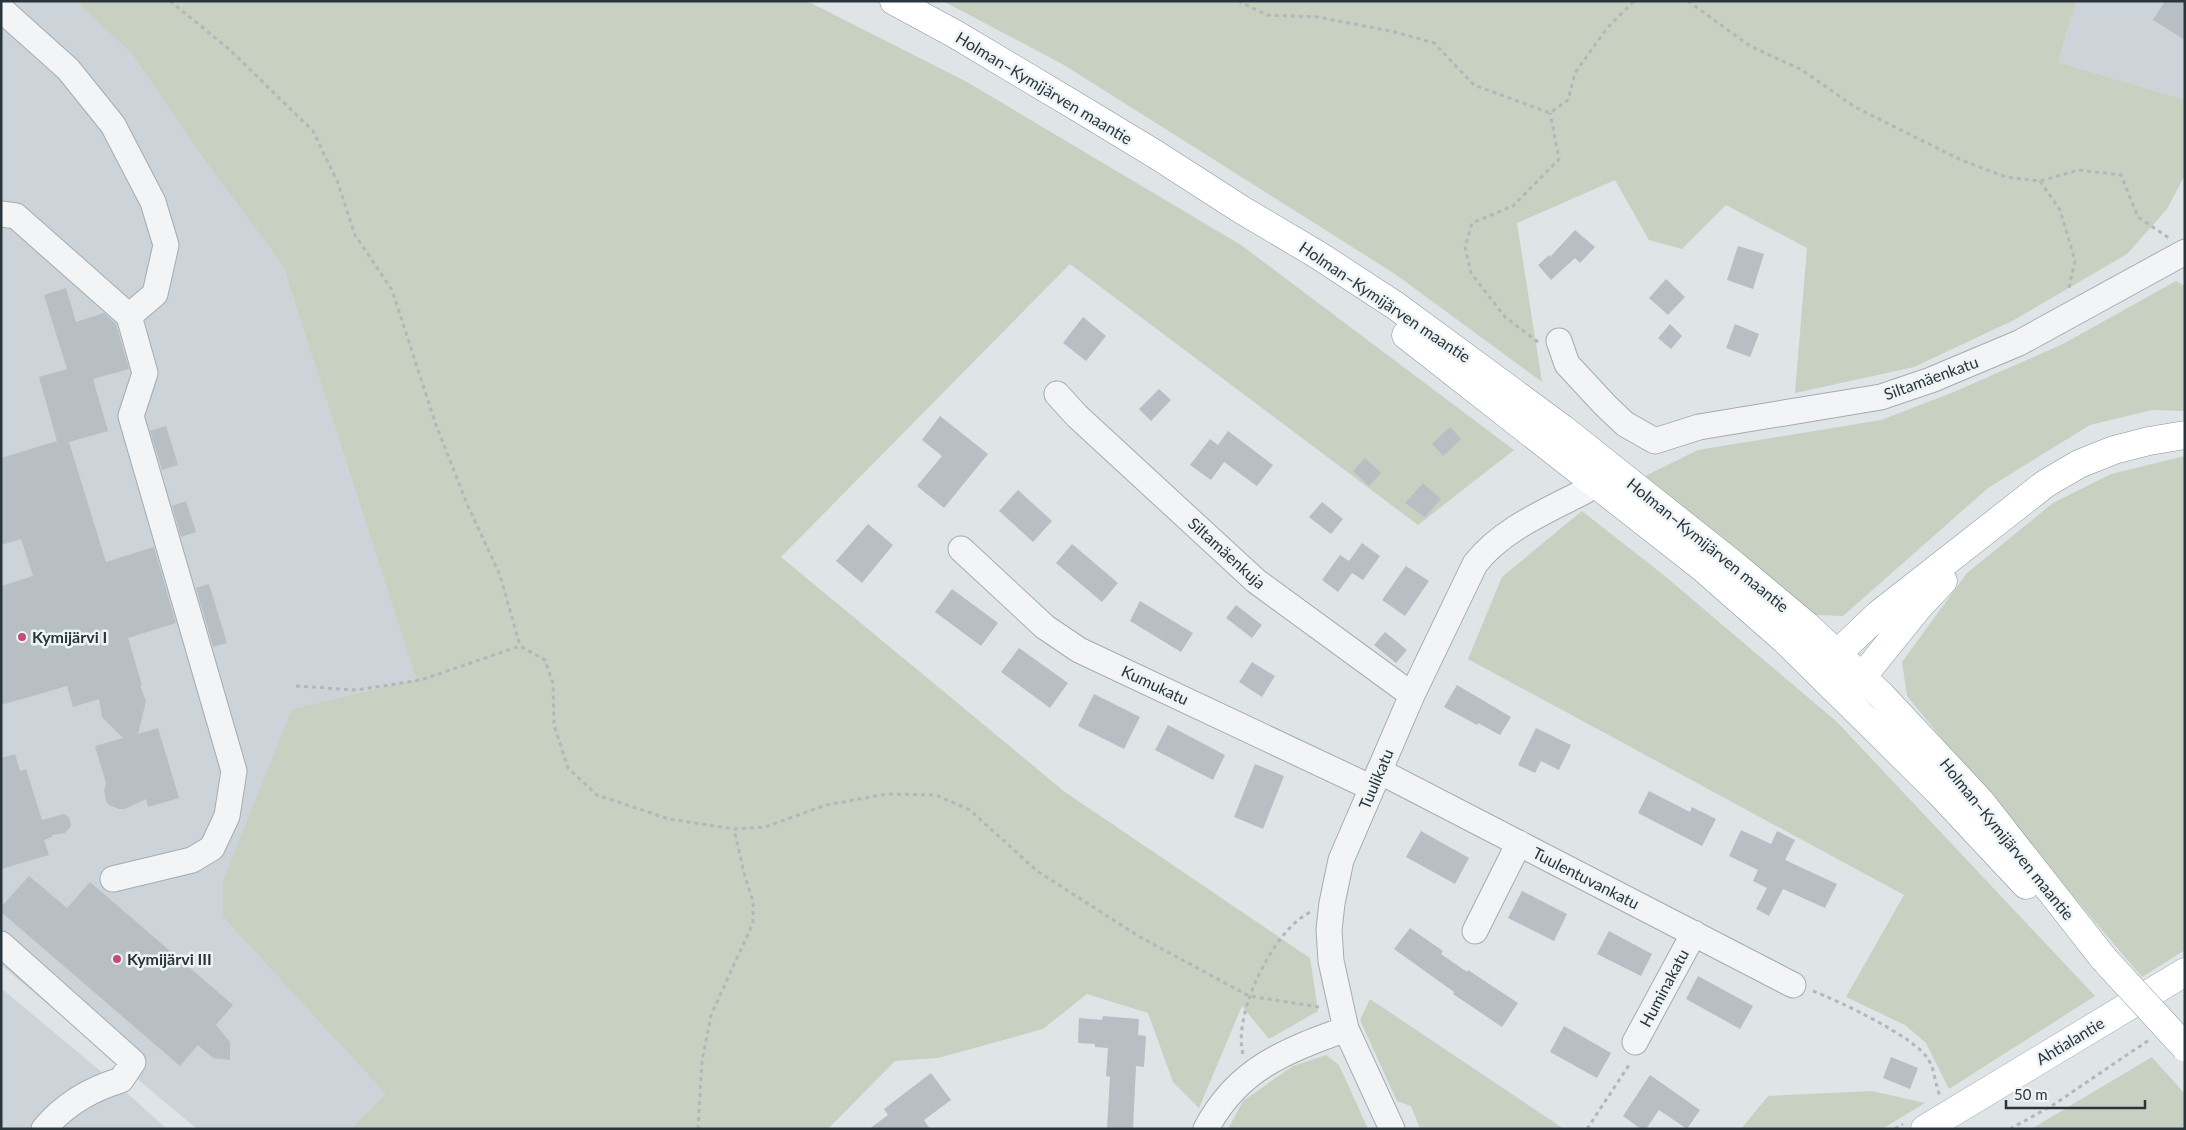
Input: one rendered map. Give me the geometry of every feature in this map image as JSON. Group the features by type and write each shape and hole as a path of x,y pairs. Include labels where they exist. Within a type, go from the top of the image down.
{"main road":[{"name":"Holman–Kymijärven maantie","path":"894,1 955,34 1082,110 1318,255 1388,301 1479,365 1563,429 1734,565 1862,677 1934,750 1980,801 2104,959"},
{"name":"Holman–Kymijärven maantie","path":"1242,210 1478,391 1703,568 1785,640 1835,687 1938,791 2046,905 2104,959 2185,1047"},
{"path":"2009,514 1922,604 1862,677 1846,686 1835,687 1832,674 1837,654 1879,614 2045,484 2079,464 2114,450 2149,441 2185,435"},
{"name":"Ahtialantie","path":"1936,1122 2178,975"}],"street":[{"path":"1,9 68,69 113,125 153,202 166,245 155,294 129,316"},
{"path":"1,214 16,216 129,316 145,373 131,416 234,771 227,816 212,848 192,860 113,879"},
{"name":"Siltamäenkatu","path":"1563,353 1625,424 1655,440 1700,426 1881,397 1931,380 2019,343 2062,320 2181,246"},
{"name":"Siltamäenkuja","path":"1057,394 1077,416 1256,581 1412,696"},
{"name":"Tuulikatu","path":"1392,1129 1344,1019 1332,961 1329,930 1332,903 1341,860 1412,696 1475,564 1486,549 1505,535 1585,491"},
{"name":"Kumukatu","path":"961,549 1045,627 1079,650 1376,780"},
{"name":"Tuulentuvankatu","path":"1376,780 1519,842 1793,985"},
{"path":"1475,931 1519,842"},
{"name":"Huminakatu","path":"1636,1042 1694,933"},
{"path":"1,944 133,1062 121,1080 99,1087 57,1114 44,1129"},
{"path":"1206,1129 1227,1094 1254,1072 1344,1019"}],"path":[{"path":"170,1 229,49 313,131 338,183 355,235 392,290 435,422 467,504 500,575 520,646 546,660 553,683 554,725 568,768 597,795 669,819 734,829 764,827 826,805 887,794 936,795 970,810 1037,871 1140,937 1249,996 1344,1019"},
{"path":"1238,1 1267,15 1318,17 1395,32 1434,43 1474,86 1550,113"},
{"path":"1550,113 1568,100 1575,73 1607,28 1634,1"},
{"path":"1688,1 1750,46 1802,70 1855,107 1961,160 2006,177 2040,181 2079,170 2121,175 2138,217 2181,246"},
{"path":"1550,113 1559,159 1513,206 1472,223 1465,247 1471,273 1505,318 1563,353"},
{"path":"2040,181 2060,210 2075,261 2062,320"},
{"path":"296,686 356,690 421,680 520,646"},
{"path":"698,1129 702,1061 711,1015 753,923 753,901 745,877 734,829"},
{"path":"1254,1072 1245,1060 1241,1042 1249,996 1276,944 1287,928 1302,916 1332,903"},
{"path":"1793,985 1815,992 1892,1030 1916,1046 1928,1058 1936,1122"},
{"path":"2010,1129 2053,1105 2156,1035"},
{"path":"1587,1129 1632,1059 1636,1042"}],"shaded area":[{"path":"1,1 76,1 93,16 131,53 200,154 283,266 416,679 292,709 223,917 387,1094 350,1129 197,1129 1,965"},
{"path":"2076,1 2185,1 2185,100 2058,62"},
{"path":"1,988 128,1094 167,1129 1,1129"}],"green space":[{"path":"76,1 807,1 967,82 1241,245 1514,450 1418,525 1070,264 781,557 1065,792 1310,958 1318,1011 1269,1039 1242,1006 1199,1108 1173,1082 1148,1013 1087,994 1043,1029 938,1058 895,1061 828,1129 350,1129 386,1094 223,917 223,881 292,709 416,679 283,266 200,154 131,53"},
{"path":"943,1 2076,1 2058,62 2185,100 2185,175 2167,209 2127,254 2014,320 1914,367 1795,393 1807,248 1726,205 1682,249 1649,240 1615,180 1517,223 1542,382 1395,274 1064,65"},
{"path":"2176,281 2185,286 2185,411 2152,410 2090,425 1988,488 1843,616 1817,615 1637,480 1698,450 1881,420 1954,392 2063,344"},
{"path":"2185,456 2185,950 2142,977 2011,823 1907,696 1902,662 1967,573 2053,503 2111,474"},
{"path":"1582,511 1666,577 1837,722 2095,996 1949,1089 1926,1043 1905,1025 1846,997 1904,895 1468,659 1502,577"},
{"path":"1370,999 1564,1129 1420,1129 1411,1106 1397,1101 1360,1020"},
{"path":"1326,1055 1339,1065 1368,1129 1228,1129 1243,1101 1293,1066"},
{"path":"2152,1057 2185,1094 2185,1129 2031,1129"},
{"path":"1872,1091 1925,1103 1882,1129 1741,1129 1768,1096"}],"building":[{"path":"2165,1 2185,1 2185,40 2153,20"},
{"path":"1575,230 1595,247 1580,263 1575,258 1551,280 1538,265 1549,255 1550,257"},
{"path":"1738,246 1764,254 1753,289 1727,280"},
{"path":"1666,279 1685,297 1668,315 1649,298"},
{"path":"66,288 76,322 104,313 116,324 129,369 93,379 108,431 69,442 106,562 154,547 176,623 128,638 142,685 140,686 146,701 138,734 158,728 179,798 148,807 146,799 125,809 109,805 106,801 104,790 106,783 95,746 123,738 102,717 99,699 73,707 67,686 1,705 1,586 33,576 21,539 1,545 1,458 57,441 39,377 67,369 44,295"},
{"path":"1083,317 1106,336 1086,361 1063,343"},
{"path":"1670,324 1682,336 1671,349 1658,338"},
{"path":"1735,324 1759,334 1750,357 1726,348"},
{"path":"1159,389 1171,400 1151,421 1139,409"},
{"path":"940,416 988,454 944,508 917,486 942,456 922,440"},
{"path":"166,426 178,465 162,470 150,431"},
{"path":"1450,427 1461,439 1443,456 1432,444"},
{"path":"1228,431 1273,465 1257,486 1224,462 1211,480 1190,465 1210,439 1218,445"},
{"path":"1365,458 1381,473 1369,486 1353,471"},
{"path":"1423,483 1441,499 1425,517 1405,503"},
{"path":"1018,490 1052,521 1033,542 999,511"},
{"path":"186,501 196,532 181,537 172,506"},
{"path":"1322,502 1343,519 1331,534 1309,517"},
{"path":"868,524 893,545 862,583 836,561"},
{"path":"1362,543 1380,556 1363,580 1352,573 1338,592 1322,580 1340,555 1349,561"},
{"path":"1072,544 1118,583 1102,602 1056,563"},
{"path":"1406,566 1429,581 1405,616 1382,600"},
{"path":"209,584 227,643 213,647 196,588"},
{"path":"952,589 998,623 981,646 935,612"},
{"path":"1140,601 1193,633 1181,652 1130,621"},
{"path":"1236,605 1262,625 1252,638 1226,618"},
{"path":"1385,632 1407,650 1396,663 1374,645"},
{"path":"1019,648 1068,683 1050,708 1001,672"},
{"path":"1252,662 1275,676 1262,697 1239,682"},
{"path":"1457,685 1511,717 1500,735 1444,707"},
{"path":"1094,694 1140,717 1124,749 1078,726"},
{"path":"1168,725 1225,755 1213,780 1155,750"},
{"path":"1536,728 1571,745 1559,770 1541,761 1535,773 1518,765"},
{"path":"15,754 20,771 26,769 42,820 64,814 69,817 71,826 65,833 52,835 52,837 44,840 49,855 1,869 1,758"},
{"path":"1255,764 1284,776 1263,829 1234,817"},
{"path":"1649,791 1690,812 1692,807 1716,819 1702,846 1638,813"},
{"path":"1741,830 1771,844 1777,831 1795,840 1785,860 1837,884 1825,908 1783,889 1769,916 1756,909 1767,888 1753,881 1758,870 1729,856"},
{"path":"1421,831 1469,858 1455,884 1406,857"},
{"name":"Kymijärvi III","path":"29,876 67,908 90,882 233,1005 216,1025 230,1042 230,1060 213,1058 198,1045 180,1066 1,912 1,907"},
{"path":"1522,891 1567,914 1554,941 1508,918"},
{"path":"1410,928 1443,951 1441,954 1518,1003 1502,1027 1453,994 1454,992 1394,949"},
{"path":"1609,931 1652,954 1641,976 1597,954"},
{"path":"1698,976 1753,1006 1740,1029 1686,999"},
{"path":"1103,1016 1139,1019 1138,1035 1146,1036 1144,1067 1136,1066 1133,1129 1107,1129 1110,1077 1106,1076 1108,1048 1095,1047 1095,1044 1078,1043 1079,1018 1102,1020"},
{"path":"1564,1026 1611,1053 1597,1078 1550,1052"},
{"path":"1891,1057 1918,1068 1910,1089 1883,1078"},
{"path":"931,1073 951,1100 924,1120 930,1129 869,1129 888,1115 884,1109"},
{"path":"1650,1075 1700,1110 1687,1129 1659,1110 1646,1129 1641,1129 1623,1116"}],"place":[{"name":"Kymijärvi I","path":"22,637"},
{"name":"Kymijärvi III","path":"117,959"}]}
